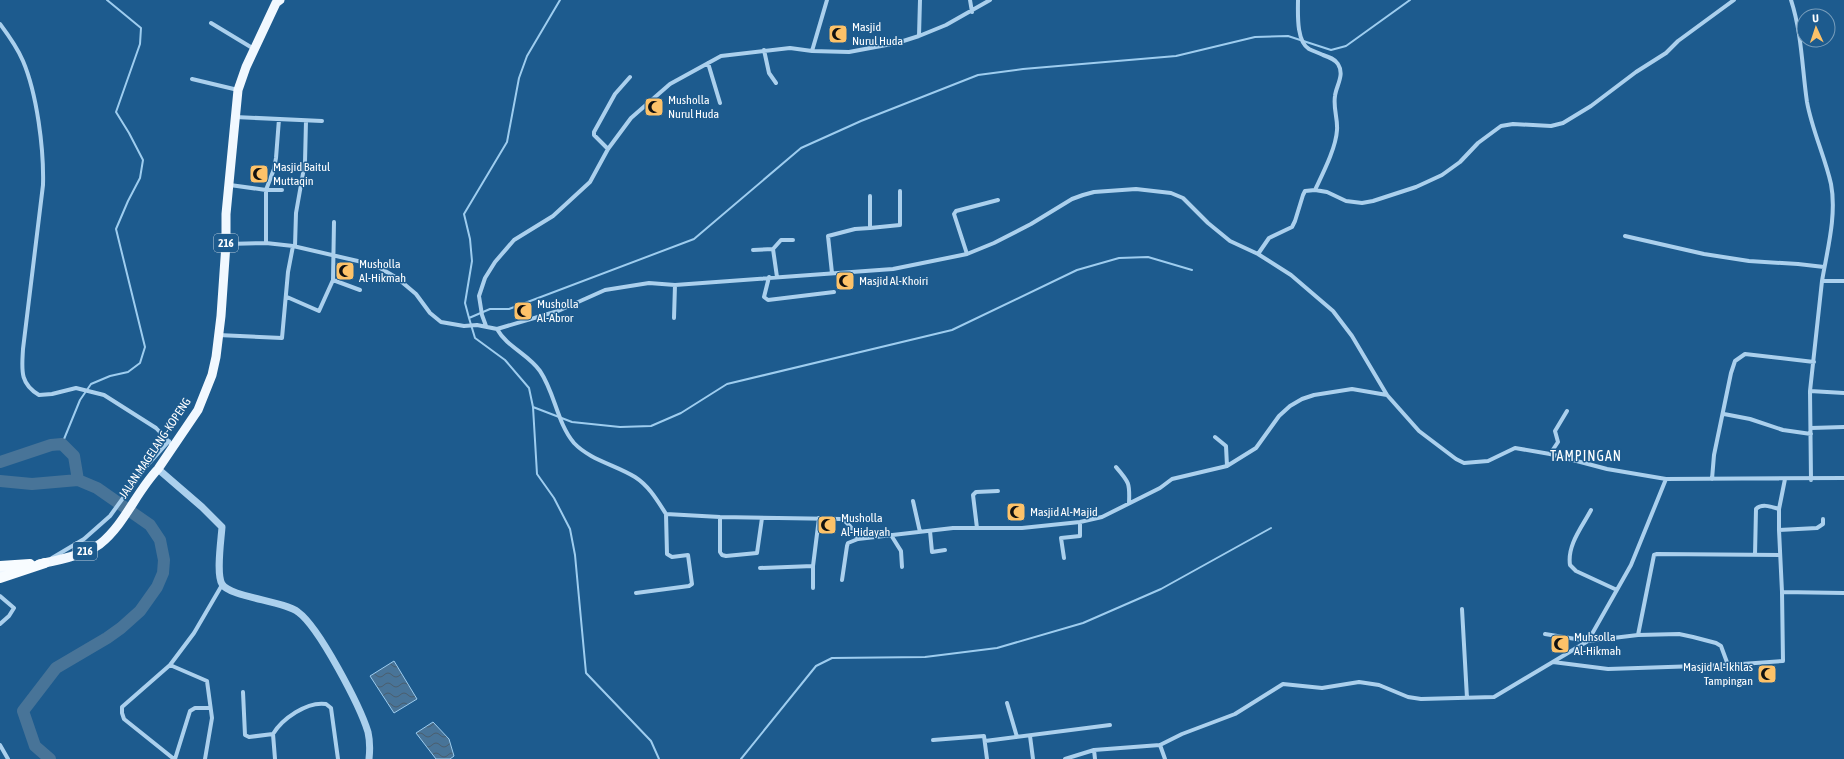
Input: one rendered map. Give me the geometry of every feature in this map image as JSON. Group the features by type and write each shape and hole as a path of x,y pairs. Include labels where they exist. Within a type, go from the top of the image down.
{"highway":[{"path":"0,566 46,563"},
{"path":"0,578 46,563"}],"main road":[{"name":"JALAN MAGELANG-KOPENG","path":"0,572 46,563 98,545 117,526 150,478 158,469 171,444 198,410 212,375 218,335 226,244 226,214 238,90 246,67 276,3 280,0"}],"street":[{"path":"812,51 827,0"},
{"path":"919,36 920,0"},
{"path":"970,0 972,12"},
{"path":"486,326 480,307 479,296 483,283 504,251 514,240 553,216 590,182 608,149 631,118 670,84 721,56 790,48 812,51 849,52 919,36 972,12 990,0"},
{"path":"1298,0 1299,32 1304,44 1308,49 1332,58 1338,64 1341,71 1341,79 1334,98 1337,130 1335,141 1315,190"},
{"path":"1258,254 1269,238 1292,227 1303,195 1308,190 1333,194 1346,201 1373,201 1416,187 1442,175 1460,162 1478,143 1501,126 1513,124 1552,126 1563,123 1591,106 1636,72 1666,53 1678,41 1734,0"},
{"path":"1791,0 1800,34 1810,114 1831,184 1832,202 1831,224 1822,281 1810,391 1811,480"},
{"path":"211,23 255,49"},
{"path":"0,24 14,42 24,61 39,126 43,166 23,349 22,375 27,385 39,395 52,394 76,388 104,395 156,428 171,444 144,469 110,516 84,539 46,563"},
{"path":"764,50 769,73 776,83"},
{"path":"708,63 720,103"},
{"path":"608,149 594,135 594,132 615,94 630,77"},
{"path":"192,79 238,90"},
{"path":"235,117 322,121"},
{"path":"266,243 266,190 275,163 279,119"},
{"path":"218,335 282,338 287,297 288,272 294,246 296,213 305,156 306,121"},
{"path":"230,185 266,190 282,190"},
{"path":"226,244 266,243 294,246 374,265 397,278 416,294 430,313 441,322 464,326 486,326 497,329 558,311 605,290 650,283 675,285 894,269 967,254 994,243 1031,224 1072,199 1094,192 1136,189 1158,190 1183,198 1208,223 1230,241 1258,254 1291,275 1333,311 1352,336 1387,395 1419,431 1445,452 1464,463 1488,461 1515,448 1550,454 1607,469 1666,479 1811,480 1844,478"},
{"path":"832,273 828,236 856,229 900,225 900,191"},
{"path":"870,196 870,228"},
{"path":"967,254 954,214 956,211 998,200"},
{"path":"287,297 319,311 334,280 334,222"},
{"path":"1625,236 1704,254 1741,260 1824,267"},
{"path":"753,250 773,249 781,240 793,240"},
{"path":"773,249 777,277"},
{"path":"769,277 764,298 768,300 834,292"},
{"path":"334,280 360,290"},
{"path":"1822,281 1844,281"},
{"path":"674,318 675,285"},
{"path":"497,329 503,339 529,359 539,370 547,383 563,424 574,443 590,455 634,477 646,485 666,514 667,554 672,557 688,555 692,584 689,586 636,593"},
{"path":"1712,479 1715,450 1724,414 1731,373 1735,361 1740,356 1745,354 1754,354 1814,362"},
{"path":"842,580 848,543 858,539 930,531 977,528 1022,528 1080,522 1102,517 1160,488 1172,479 1227,466 1256,448 1279,416 1302,398 1352,390 1387,395"},
{"path":"1810,391 1844,393"},
{"path":"1550,454 1558,442 1555,432 1567,411"},
{"path":"1724,414 1750,419 1778,429 1810,434"},
{"path":"1810,428 1844,427"},
{"path":"1215,437 1226,446 1227,466"},
{"path":"1116,467 1128,481 1130,487 1129,503"},
{"path":"158,469 202,507 222,527 219,577 222,585 226,588 249,596 290,607 299,612 308,621 338,669 364,724 370,745 369,759"},
{"path":"1065,759 1094,750 1160,745 1182,734 1235,714 1283,684 1322,688 1359,682 1379,685 1408,697 1421,700 1494,697 1588,641 1631,565 1666,479"},
{"path":"1553,662 1608,669 1728,665 1783,661 1779,509 1785,479"},
{"path":"977,528 973,495 976,492 998,491"},
{"path":"913,501 920,532"},
{"path":"1755,555 1756,509 1759,506 1765,506 1779,509"},
{"path":"1591,510 1571,547 1570,565 1576,571 1617,590"},
{"path":"666,514 720,517 819,518 846,521 858,539"},
{"path":"720,517 720,552 726,556 757,553 762,518"},
{"path":"813,588 813,566 819,518"},
{"path":"1779,530 1817,528 1823,524 1823,519"},
{"path":"1064,558 1061,538 1080,536 1080,522"},
{"path":"930,531 932,552 945,550"},
{"path":"891,535 901,551 902,567"},
{"path":"1638,635 1654,555 1780,555"},
{"path":"760,568 813,566"},
{"path":"209,708 195,708 190,711 174,759 124,719 122,713 122,707 125,703 170,666 194,633 222,585"},
{"path":"1782,592 1844,593"},
{"path":"0,596 14,608 9,616 0,624"},
{"path":"1462,609 1466,698"},
{"path":"1545,634 1588,641 1638,635 1679,634 1716,643 1721,646 1725,652 1728,665"},
{"path":"170,666 207,680 209,708 212,718 205,759"},
{"path":"242,692 246,735 249,737 273,734"},
{"path":"1007,703 1017,737"},
{"path":"275,759 273,734 278,725 286,718 318,704 326,704 331,708 338,759"},
{"path":"985,741 1110,725"},
{"path":"933,740 984,736 987,759"},
{"path":"1030,736 1033,759"},
{"path":"0,745 8,759"},
{"path":"1160,745 1165,759"},
{"path":"1094,750 1095,759"}],"water":[{"path":"394,661 417,699 394,713 370,676"},
{"path":"433,722 449,739 454,756 450,759 436,759 416,733"}],"waterway":[{"path":"62,444 80,400 91,384 110,376 128,372 140,363 145,347 116,229 140,178 143,160 116,112 140,44 141,28 107,0"},
{"path":"560,0 527,56 519,78 507,142 464,214 470,239 472,261 465,303 475,338 505,360 529,388 533,407 537,474 554,498 570,529 575,555 586,673 651,741 659,759"},
{"path":"469,318 490,309 509,309 694,239 801,148 861,121 978,75 1023,69 1176,56 1255,37 1288,36 1331,50 1346,46 1410,0"},
{"path":"533,407 572,422 620,427 651,426 681,413 727,384 952,330 1077,270 1119,258 1148,257 1192,270"},
{"path":"0,462 51,445 62,444 74,456 78,480"},
{"path":"0,481 32,484 78,480 97,488 150,525 160,540 164,560 163,573 157,587 140,611 107,638 56,668 23,711 35,746 50,759"},
{"path":"741,759 816,666 832,658 925,657 997,648 1083,623 1161,589 1271,528"}],"place":[{"name":"Masjid Nurul Huda","path":"838,34"},
{"name":"Musholla Nurul Huda","path":"654,107"},
{"name":"Masjid Baitul Muttaqin","path":"259,174"},
{"name":"Musholla Al-Hikmah","path":"345,271"},
{"name":"Masjid Al-Khoiri","path":"845,281"},
{"name":"Musholla Al-Abror","path":"523,311"},
{"name":"Masjid Al-Majid","path":"1016,512"},
{"name":"Musholla Al-Hidayah","path":"827,525"},
{"name":"Muhsolla Al-Hikmah","path":"1560,644"},
{"name":"Masjid Al-Ikhlas Tampingan","path":"1767,674"}],"district":[{"name":"TAMPINGAN","path":"1586,456"}]}
